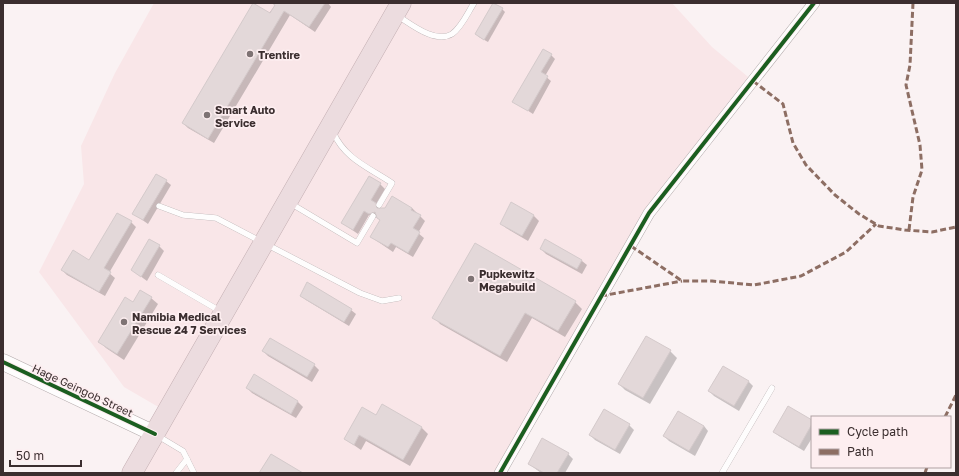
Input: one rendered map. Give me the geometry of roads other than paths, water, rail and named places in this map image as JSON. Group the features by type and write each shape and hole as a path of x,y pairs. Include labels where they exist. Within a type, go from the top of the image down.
{"highway":[{"path":"132,473 289,202 397,8"}],"street":[{"path":"500,473 649,213 814,3"},
{"name":"Hage Geingob Street","path":"3,362 155,434"}],"lane":[{"path":"397,8 419,29 432,35 442,36 452,34 474,3"},
{"path":"330,126 338,144 346,153 392,183 379,205"},
{"path":"289,202 357,243 373,216"},
{"path":"159,206 183,215 216,218 265,242 360,293 382,301 399,298"},
{"path":"158,275 224,314"},
{"path":"722,473 772,388"},
{"path":"155,434 183,451 194,473"},
{"path":"176,473 187,459"}],"place":[{"name":"Trentire","path":"250,54"},
{"name":"Smart Auto Service","path":"207,115"},
{"name":"Pupkewitz Megabuild","path":"471,279"},
{"name":"Namibia Medical Rescue 24 7 Services","path":"124,322"}]}
